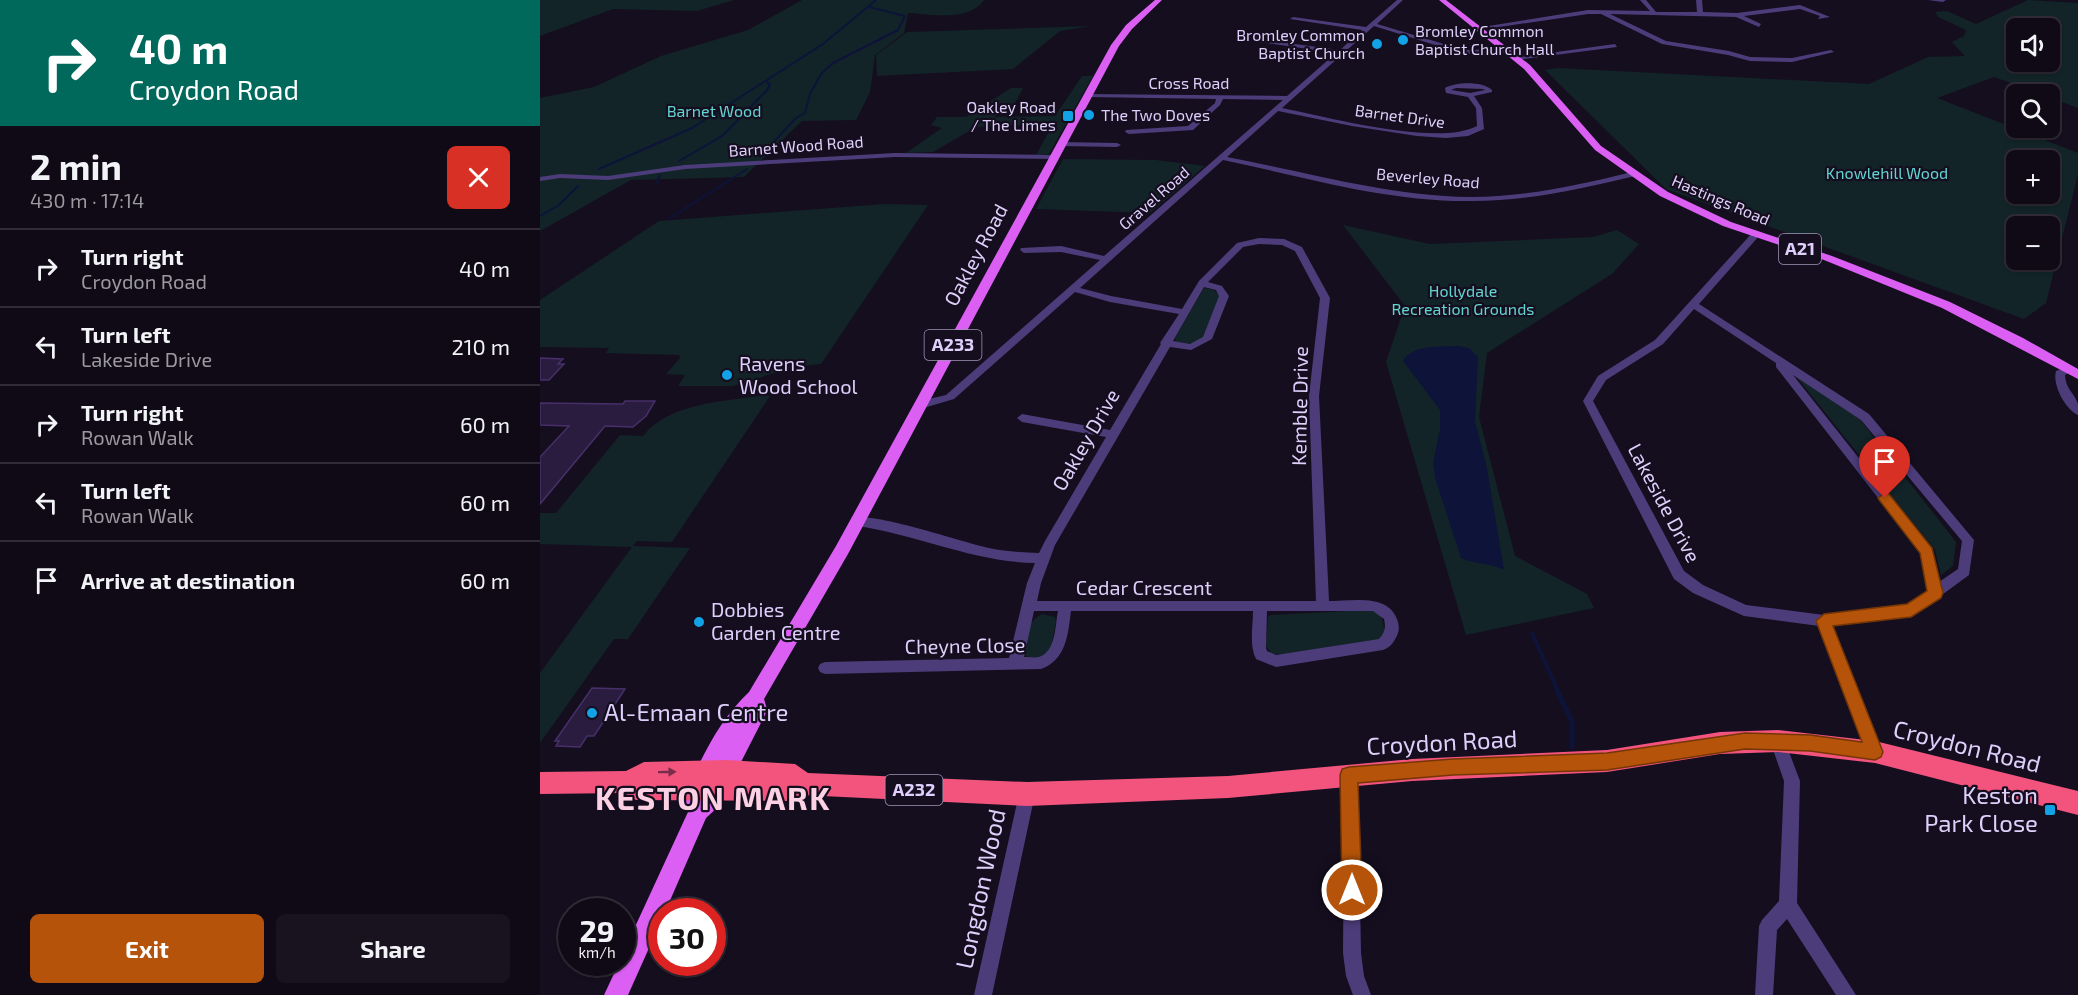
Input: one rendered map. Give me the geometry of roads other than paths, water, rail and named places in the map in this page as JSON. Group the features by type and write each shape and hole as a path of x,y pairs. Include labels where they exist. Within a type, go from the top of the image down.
{"highway":[{"name":"Croydon Road","path":"540,783 629,782 636,789 710,786 787,790 801,784 1027,794 1228,787 1453,767 1607,761 1720,743 1778,741 1875,752 2078,803"}],"main road":[{"name":"Oakley Road","path":"710,786 758,709 755,698 858,521 1121,36 1159,0"},
{"name":"Hastings Road","path":"1442,0 1512,54 1539,79 1598,148 1632,174 1664,194 1708,216 1859,270 1946,305 2019,340 2074,372"},
{"name":"A233","path":"616,995 710,786"}],"street":[{"name":"Gravel Road","path":"920,405 951,397 1400,0"},
{"path":"1643,0 1654,14"},
{"path":"1699,0 1700,14"},
{"path":"1931,0 1943,0"},
{"path":"1479,28 1604,12 1737,15 1800,8 1827,17"},
{"path":"1604,12 1664,43 1729,53 1807,55 1831,52"},
{"path":"1737,15 1759,25"},
{"path":"1820,18 1837,15"},
{"path":"1293,19 1370,26 1453,49 1473,52 1512,54 1615,46"},
{"path":"1259,40 1342,52"},
{"name":"Barnet Drive","path":"1278,109 1420,135 1459,136 1476,132 1481,127 1480,110 1470,95 1454,93 1447,89 1451,86 1476,86 1490,90 1487,93 1470,95"},
{"name":"Cross Road","path":"1088,95 1290,98"},
{"path":"1129,132 1190,128 1218,104 1220,96"},
{"path":"1062,144 1117,145"},
{"name":"Barnet Wood Road","path":"540,179 560,176 608,178 685,167 895,155 1055,157"},
{"name":"Beverley Road","path":"1222,158 1389,192 1470,199 1568,190 1632,174"},
{"name":"Lakeside Drive","path":"1756,234 1659,342 1602,378 1588,401 1679,575 1698,589 1744,610 1824,621"},
{"name":"Oakley Drive","path":"1015,664 1043,558 1111,434 1183,312 1202,284 1236,247 1266,240"},
{"name":"Kemble Drive","path":"1266,240 1284,242 1299,249 1325,297 1317,347 1314,396 1323,606"},
{"path":"1024,250 1061,249 1106,259"},
{"path":"1165,343 1191,347 1208,339 1224,296 1219,288 1202,284"},
{"path":"1074,289 1110,299 1183,312"},
{"path":"1694,305 1865,417 1968,540 1964,571 1911,610 1824,621 1875,752"},
{"path":"1772,354 1927,552 1935,593"},
{"path":"2074,372 2060,373 2059,377 2064,392 2078,411"},
{"path":"1022,418 1111,434"},
{"path":"858,521 908,530 975,550 1010,557 1043,558"},
{"name":"Cedar Crescent","path":"1029,606 1323,606 1383,608 1390,614 1391,638 1383,644 1371,647 1276,661 1261,655 1259,648 1260,607"},
{"name":"Cheyne Close","path":"825,668 1041,663 1054,656 1057,651 1065,607"},
{"path":"1778,741 1792,781 1788,905 1847,995"},
{"path":"1349,775 1352,824 1352,934 1356,975 1362,995"},
{"name":"Longdon Wood","path":"983,995 1027,794"},
{"path":"1764,995 1768,926 1788,905"}],"waterway":[{"path":"599,169 692,128 823,44 876,0"},
{"path":"760,157 796,118 805,113 810,94 821,74 833,63 898,30 905,16 869,7"},
{"path":"679,161 722,136 767,90 770,85 767,82"},
{"path":"670,218 747,169"},
{"path":"656,183 660,175"},
{"path":"540,216 559,205 578,186"},
{"path":"1532,633 1558,691"},
{"path":"1557,690 1572,722 1572,747"}],"place":[{"name":"Bromley Common Baptist Church Hall","path":"1403,40"},
{"name":"Bromley Common Baptist Church","path":"1377,44"},
{"name":"The Two Doves","path":"1089,115"},
{"name":"Oakley Road / The Limes","path":"1068,116"},
{"name":"Ravens Wood School","path":"727,375"},
{"name":"Dobbies Garden Centre","path":"699,622"},
{"name":"Al-Emaan Centre","path":"592,713"},
{"name":"Keston Park Close","path":"2050,810"}],"district":[{"name":"KESTON MARK","path":"713,799"}],"park label":[{"name":"Barnet Wood","path":"714,111"},
{"name":"Knowlehill Wood","path":"1887,173"},
{"name":"Hollydale Recreation Grounds","path":"1463,300"}]}
